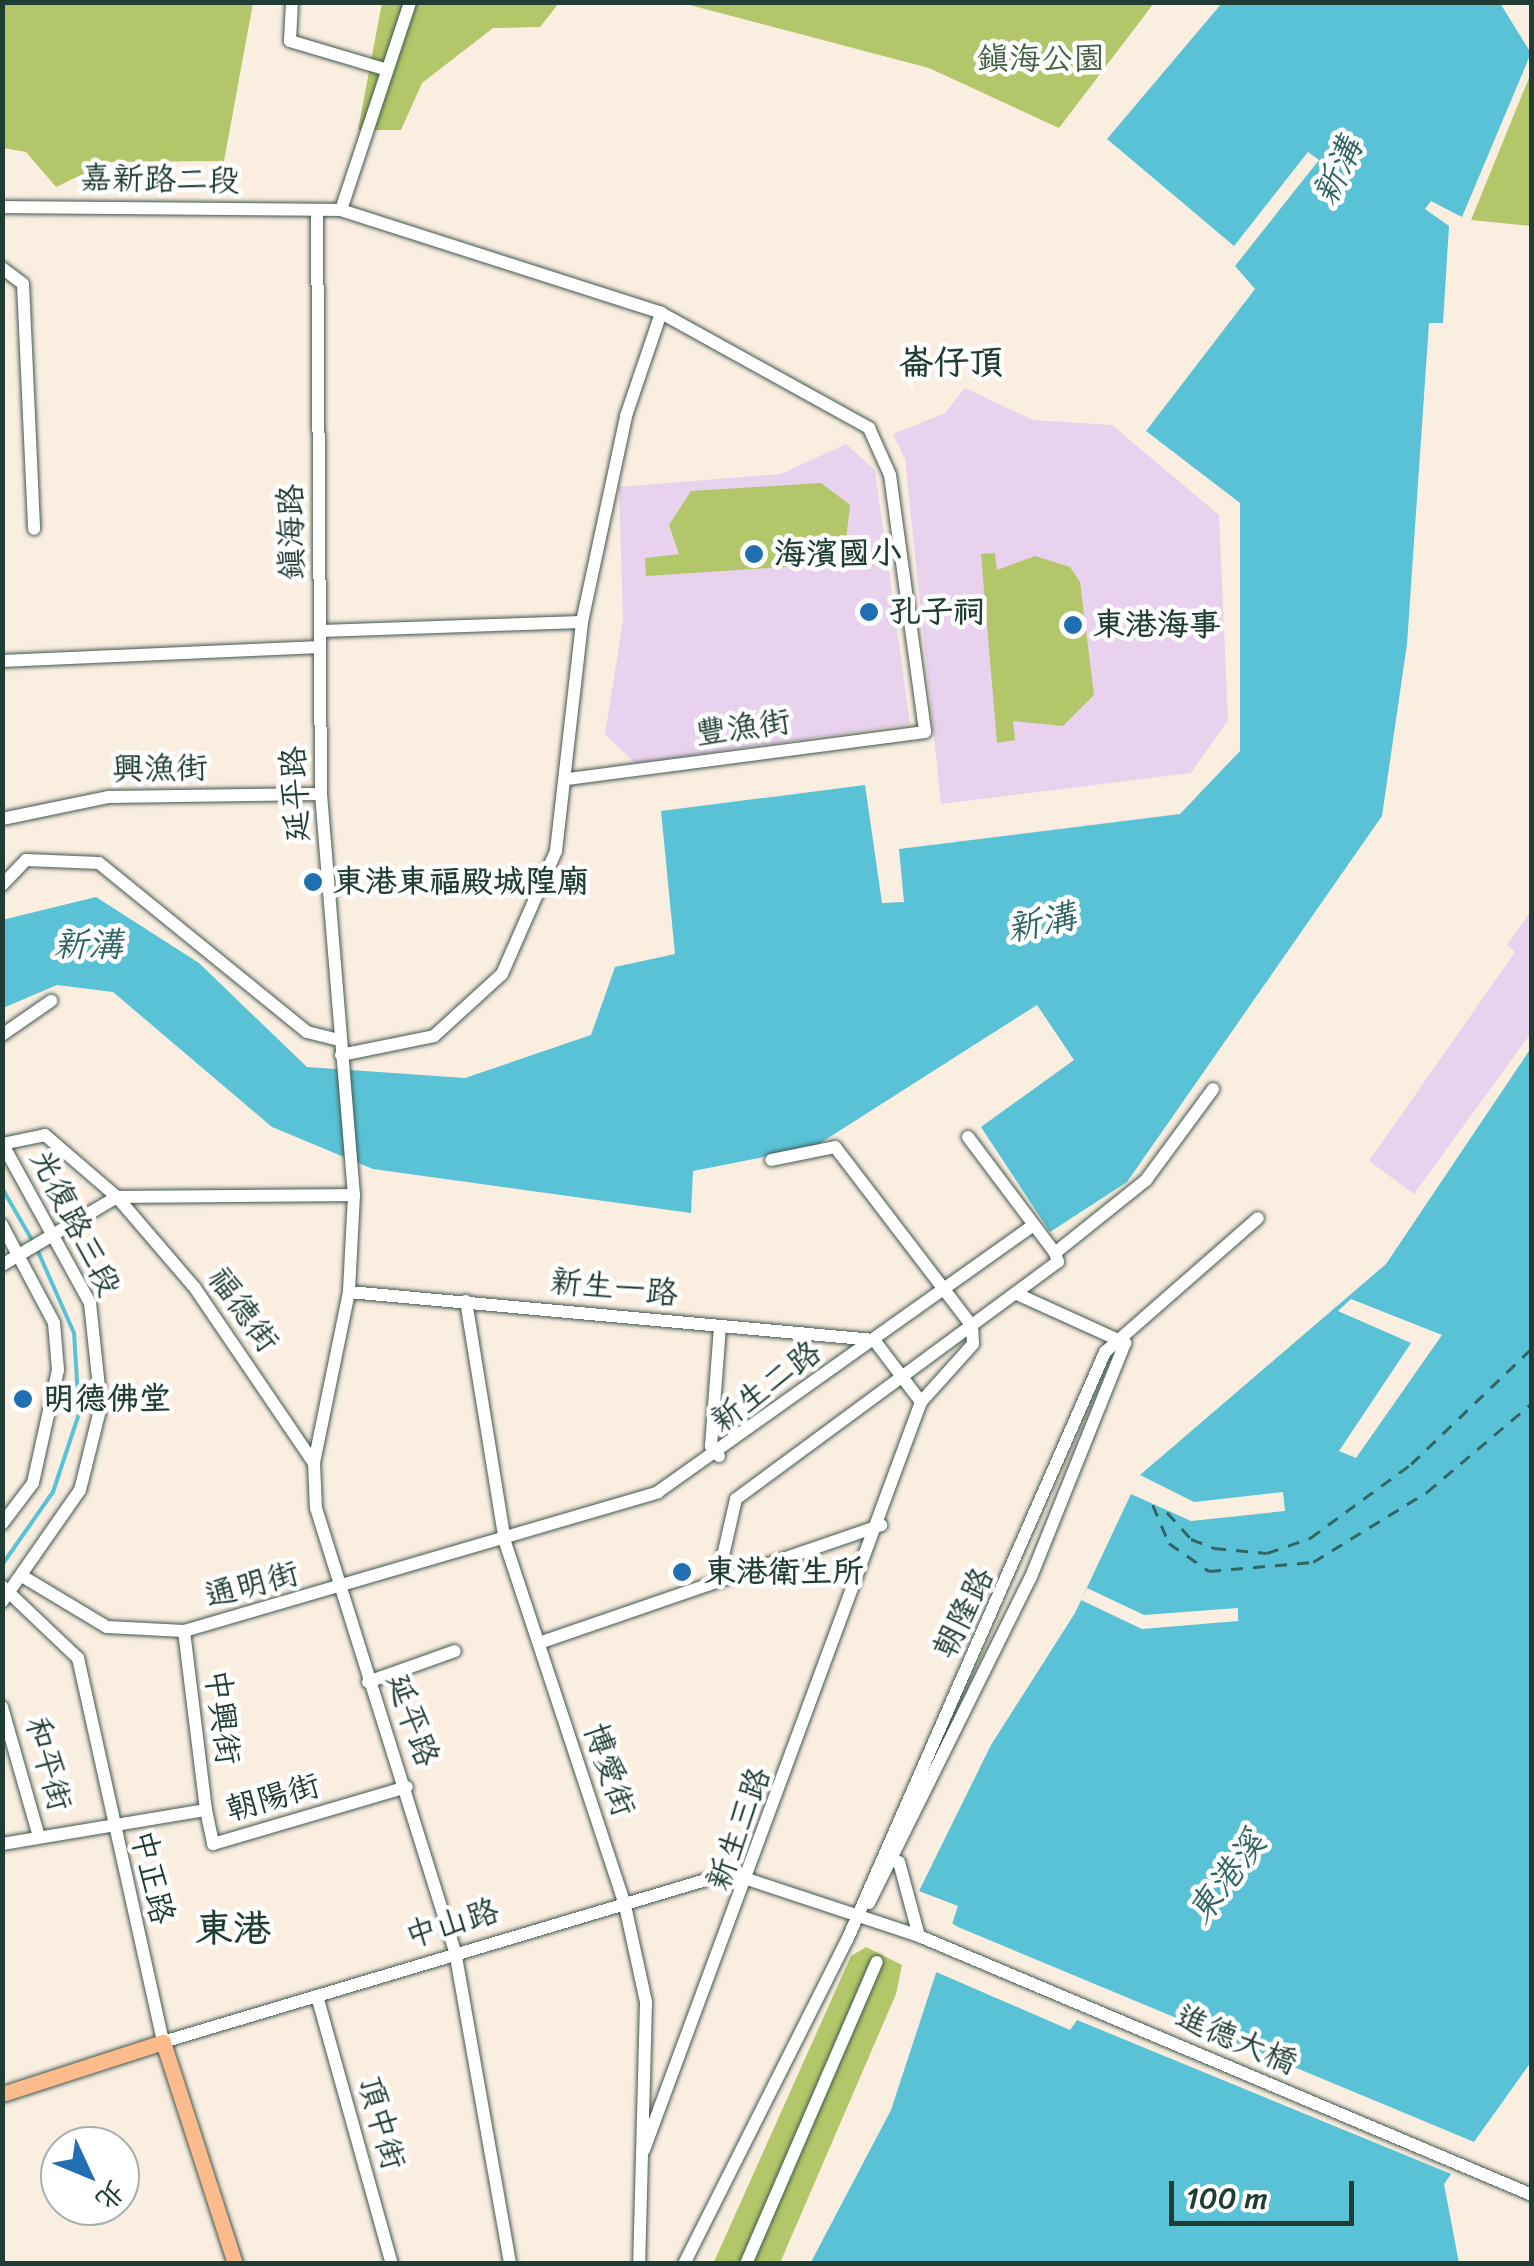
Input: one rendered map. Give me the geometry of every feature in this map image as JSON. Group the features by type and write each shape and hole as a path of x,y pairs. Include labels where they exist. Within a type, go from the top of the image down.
{"main road":[{"name":"中山路","path":"2,2094 163,2042"},
{"name":"中正路","path":"163,2042 235,2264"}],"street":[{"path":"292,2 290,41 387,70"},
{"path":"341,210 410,2"},
{"name":"嘉新路二段","path":"2,206 317,210"},
{"path":"317,210 341,210 661,313 626,416 582,622 568,780 556,851 502,974 434,1036 341,1055"},
{"name":"鎮海路","path":"317,210 320,632"},
{"path":"2,268 23,284 34,529"},
{"name":"豐漁街","path":"568,780 925,732 890,475 869,428 661,313"},
{"path":"320,632 582,622"},
{"name":"延平路","path":"320,632 321,794 354,1195 349,1292 314,1463 338,1591 407,1787 455,1951 510,2264"},
{"path":"2,661 320,647"},
{"name":"興漁街","path":"2,819 108,797 321,794"},
{"path":"2,885 26,860 99,863 307,1032 340,1040"},
{"path":"2,1035 50,1001"},
{"path":"1055,1253 1146,1180 1213,1089"},
{"name":"福德街","path":"3,1144 45,1134 116,1196 195,1288 314,1463"},
{"path":"717,1582 736,1499 1058,1262 968,1137"},
{"name":"光復路三段","path":"3,1144 90,1303 101,1406 80,1490 22,1576 5,1593"},
{"path":"771,1160 835,1148 972,1326"},
{"path":"2,1265 116,1196 354,1195"},
{"name":"朝隆路","path":"684,2264 858,1915 1105,1352 1124,1343 1258,1218"},
{"name":"光復路三段","path":"2,1225 23,1253 54,1323 57,1389 33,1482 2,1524"},
{"name":"新生二路","path":"504,1542 658,1492 719,1456 1034,1225"},
{"name":"新生一路","path":"349,1292 874,1340"},
{"path":"1017,1294 1124,1343"},
{"name":"博愛街","path":"466,1301 504,1542 624,1900 646,2002 639,2264"},
{"name":"新生三路","path":"644,2150 882,1525 921,1402 969,1358 972,1326"},
{"path":"719,1456 711,1446 720,1327"},
{"path":"874,1340 921,1402"},
{"name":"朝隆路","path":"858,1915 899,1858 1046,1544 1124,1343"},
{"path":"539,1642 882,1525"},
{"name":"通明街","path":"22,1576 107,1628 184,1632 504,1542"},
{"name":"中正路","path":"5,1593 78,1658 163,2042"},
{"name":"中興街","path":"184,1632 206,1810"},
{"path":"368,1682 455,1651"},
{"name":"和平街","path":"2,1707 39,1837"},
{"name":"朝陽街","path":"2,1844 206,1810 213,1844 407,1787"},
{"path":"899,1858 900,1891 920,1936"},
{"name":"中山路","path":"163,2042 695,1879 751,1877 920,1936"},
{"name":"進德大橋","path":"920,1936 1532,2195"},
{"path":"746,2264 877,1962"},
{"name":"頂中街","path":"317,1996 392,2264"}],"shaded area":[{"name":"東港海事","path":"965,388 1033,420 1112,425 1219,515 1228,720 1191,773 941,804 905,459 893,434 945,413"},
{"name":"海濱國小","path":"846,444 875,470 910,724 635,763 605,734 623,620 619,487 781,474"},
{"path":"1531,911 1531,1033 1414,1194 1369,1161 1515,952 1507,945"}],"green space":[{"path":"2,3 253,3 224,161 108,162 56,187 26,152 3,148"},
{"path":"382,3 559,3 540,27 493,28 422,83 401,130 358,130"},
{"name":"鎮海公園","path":"682,3 1154,3 1059,128 929,68"},
{"path":"1531,73 1531,226 1471,220"},
{"path":"821,483 850,505 845,548 862,548 862,562 646,576 645,558 679,554 669,525 691,491"},
{"path":"995,553 997,570 1035,556 1070,567 1080,582 1094,695 1063,726 1013,721 1015,740 997,743 981,554"},
{"path":"866,1947 902,1965 896,1994 780,2263 713,2264 851,1956"}],"water":[{"name":"新溝","path":"1222,3 1500,3 1531,53 1462,217 1431,201 1425,209 1449,226 1443,323 1429,323 1407,644 1382,816 1127,1182 1050,1232 981,1127 1074,1060 1037,1005 814,1147 693,1171 691,1213 373,1169 272,1127 113,992 57,985 3,1008 2,920 96,897 199,963 307,1067 465,1078 591,1035 615,967 675,954 661,811 865,785 882,903 904,902 899,849 1180,814 1240,751 1240,503 1146,431 1255,289 1235,266 1319,160 1308,152 1234,246 1107,139"},
{"name":"東港溪","path":"1531,1048 1531,2062 1444,2184 1459,2263 810,2264 891,2110 958,1906 919,1891 991,1745 1075,1613 1131,1494 1191,1521 1285,1511 1283,1492 1194,1502 1140,1475 1386,1264"}],"pier":[{"path":"1351,1299 1442,1335 1356,1458 1339,1451 1411,1343 1338,1311"},
{"path":"1087,1588 1144,1615 1238,1608 1238,1621 1142,1629 1081,1600"},
{"path":"947,1920 1479,2144 1456,2176 1077,2020 1070,2030 927,1968"}],"waterway":[{"path":"2,1188 32,1240"},
{"path":"2,1565 53,1492 79,1414 74,1333 37,1249"}],"ferry route":[{"path":"1167,1512 1191,1539 1214,1548 1267,1553 1310,1538 1411,1464 1532,1348"},
{"path":"1153,1505 1169,1543 1209,1571 1313,1562 1427,1492 1532,1403"}],"place":[{"name":"海濱國小","path":"754,554"},
{"name":"孔子祠","path":"869,612"},
{"name":"東港海事","path":"1073,625"},
{"name":"東港東福殿城隍廟","path":"313,882"},
{"name":"明德佛堂","path":"23,1399"},
{"name":"東港衛生所","path":"682,1572"}],"district":[{"name":"崙仔頂","path":"951,362"},
{"name":"東港","path":"233,1929"}]}
